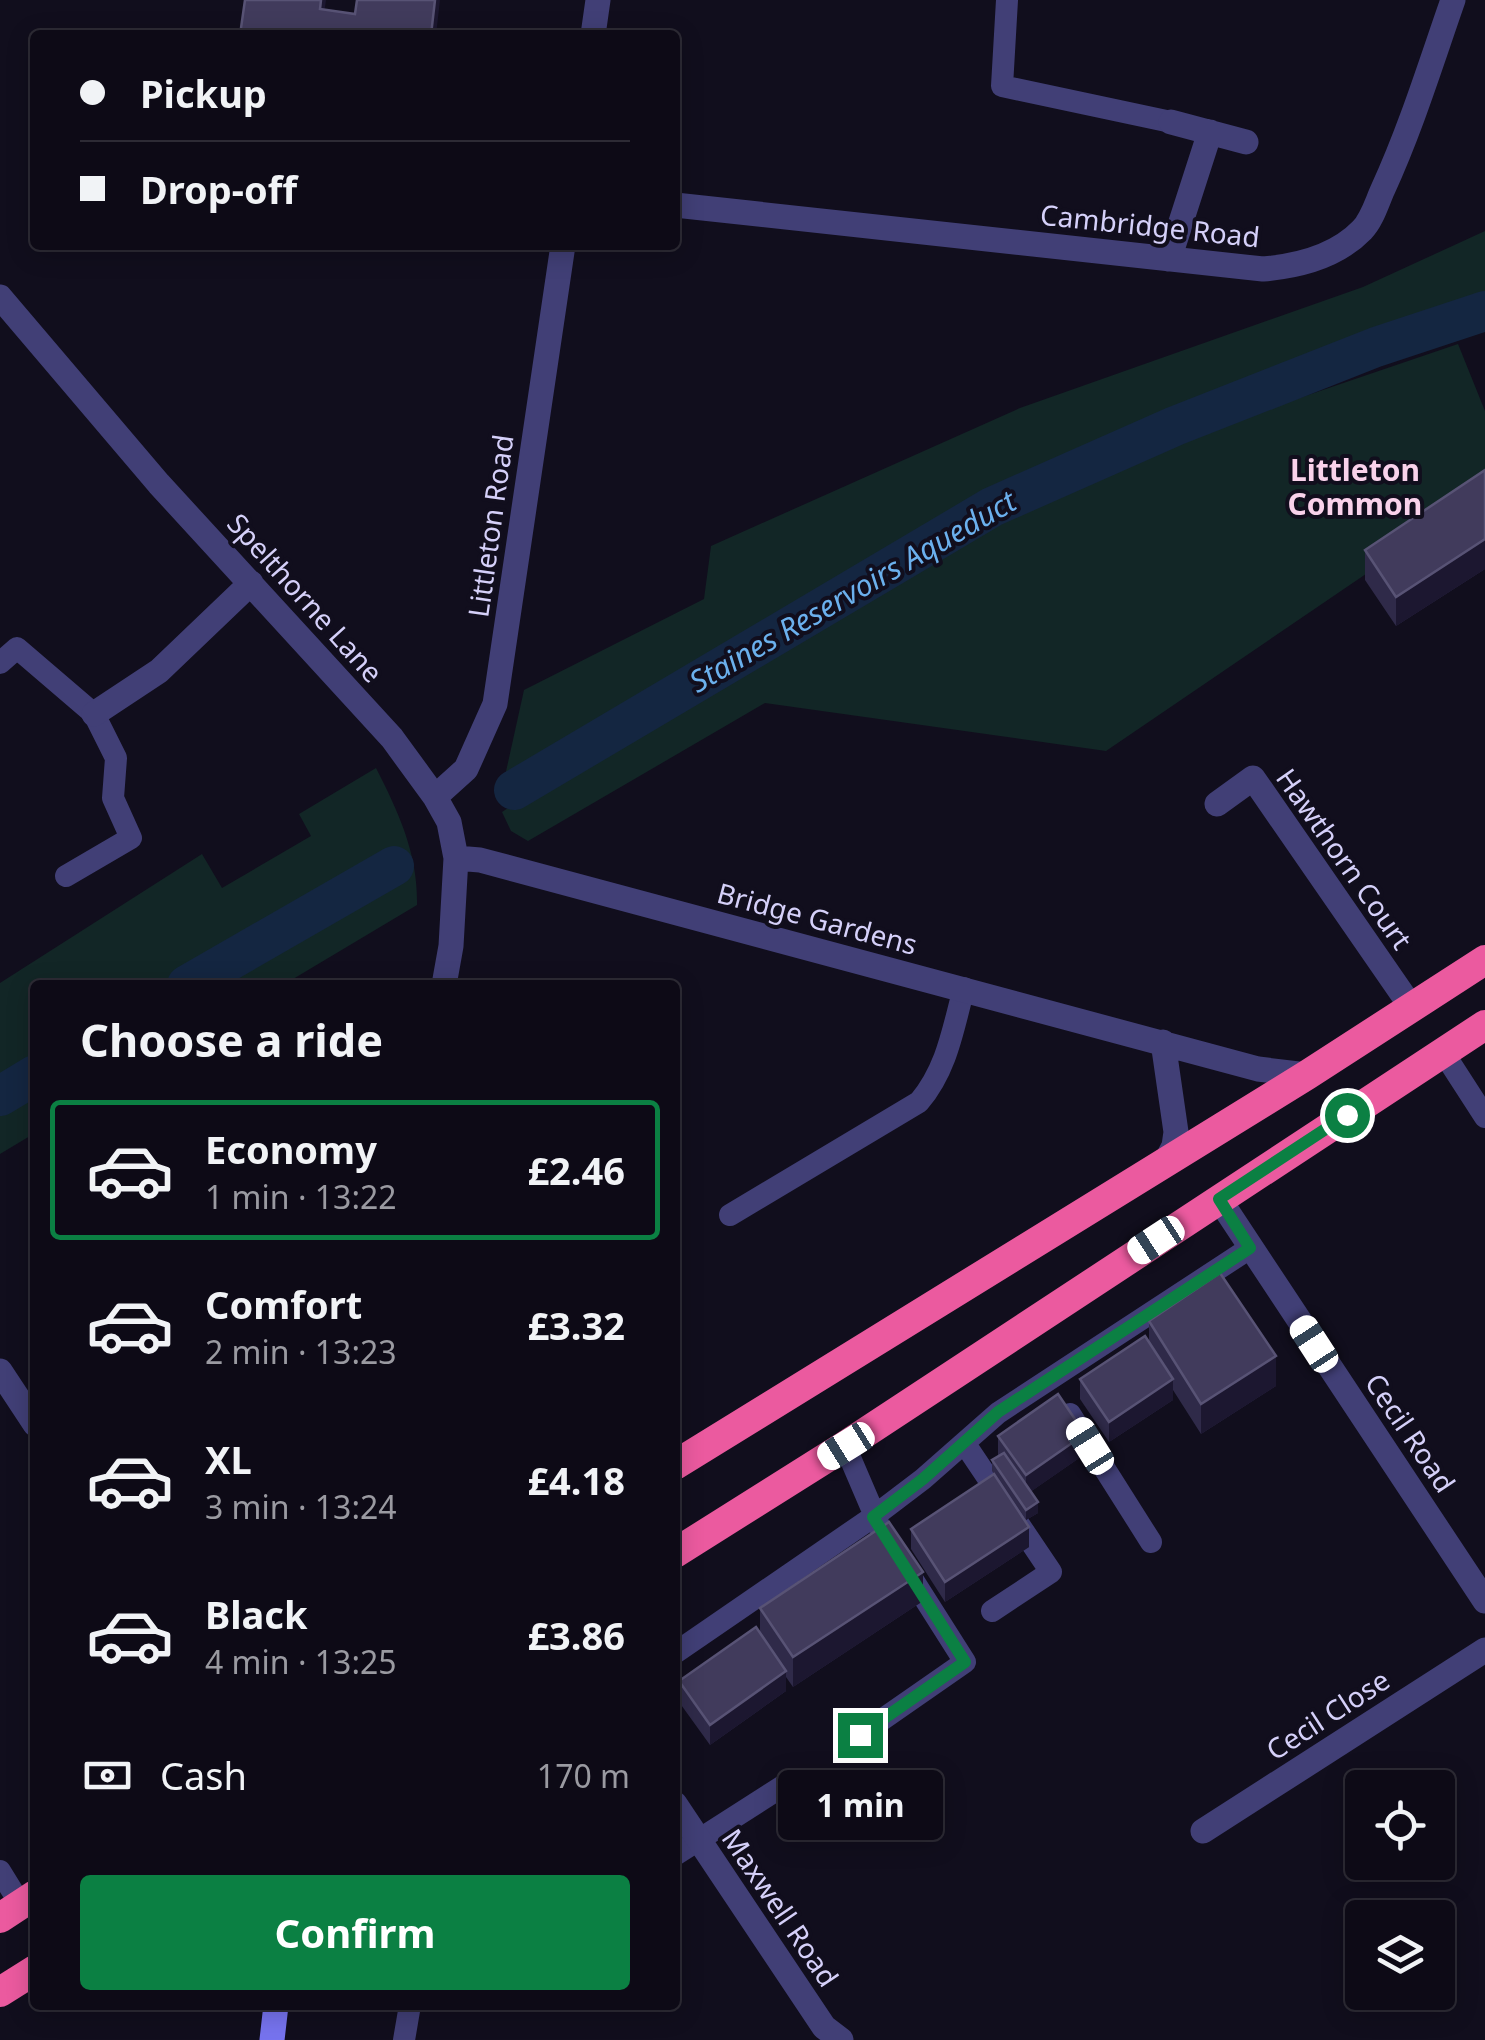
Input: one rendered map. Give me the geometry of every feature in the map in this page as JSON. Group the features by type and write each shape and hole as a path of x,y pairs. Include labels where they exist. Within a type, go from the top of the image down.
{"highway":[{"path":"680,1462 1308,1076 1485,960"},
{"path":"680,1550 846,1446 1485,1025"},
{"path":"0,1992 30,1973"}],"street":[{"path":"594,30 598,0"},
{"name":"Cambridge Road","path":"680,206 1263,270 1291,267 1346,244 1366,227 1398,157 1453,0"},
{"path":"1171,122 1246,142"},
{"path":"1169,259 1210,132"},
{"name":"Littleton Road","path":"434,797 466,770 495,704 562,250"},
{"name":"Spelthorne Lane","path":"0,297 159,484 392,738 434,797 450,822 456,858 445,980"},
{"path":"94,714 158,671 251,583"},
{"name":"Hawthorn Court","path":"1217,804 1253,778 1412,1008"},
{"name":"Bridge Gardens","path":"456,858 498,865 1258,1068 1308,1076"},
{"path":"1163,1042 1176,1132 1165,1163"},
{"name":"Cecil Road","path":"1219,1199 1485,1601"},
{"path":"0,1371 30,1416"},
{"name":"Cecil Close","path":"1203,1831 1485,1650"},
{"name":"Maxwell Road","path":"680,1812 824,2027 841,2040"},
{"path":"272,2040 275,2010"}],"lane":[{"path":"1007,0 1002,86 1171,122"},
{"path":"0,663 17,648 94,714 116,758 112,798 131,838 66,876"},
{"path":"730,1215 918,1102 936,1082 964,988"},
{"path":"1443,1052 1485,1117"},
{"path":"680,1650 873,1517 965,1444 998,1412 1250,1248"},
{"path":"1049,1381 1151,1542"},
{"path":"965,1444 1050,1572 992,1611"},
{"path":"846,1446 873,1517 965,1662 860,1735"},
{"path":"680,1852 786,1784"},
{"path":"0,1871 19,1906"},
{"path":"404,2040 409,2010"}],"green space":[{"path":"1485,231 1485,296 1365,335 990,497 505,776 524,690 704,599 711,546 1020,408 1363,287"},
{"path":"1458,344 1485,411 1485,493 1106,751 765,703 528,841 511,831 502,812 519,801 1013,517 1170,442"},
{"path":"376,768 406,834 417,905 291,980 30,980 30,1136 0,1154 0,983 202,854 222,888 311,836 299,814"}],"building":[{"path":"245,0 321,0 320,9 355,14 357,0 435,0 432,30 241,30"},
{"path":"1485,470 1485,539 1396,597 1365,550"},
{"path":"1220,1273 1276,1356 1201,1404 1149,1321"},
{"path":"1145,1336 1173,1379 1109,1422 1080,1379"},
{"path":"1058,1394 1085,1434 1026,1475 998,1436"},
{"path":"1004,1453 1038,1502 1026,1510 992,1460"},
{"path":"994,1474 1029,1527 945,1582 911,1529"},
{"path":"889,1522 923,1572 793,1657 760,1608"},
{"path":"756,1627 786,1671 710,1725 680,1680"}],"waterway":[{"name":"Staines Reservoirs Aqueduct","path":"514,790 992,507 1175,426 1376,347 1485,311"},
{"name":"Staines Reservoirs Aqueduct","path":"196,980 394,866"},
{"name":"Staines Reservoirs Aqueduct","path":"0,1096 30,1078"}],"district":[{"name":"Littleton Common","path":"1355,488"}],"route":[{"path":"860,1735 965,1662 873,1517 965,1444 998,1412 1250,1248 1219,1199 1347,1115"}]}
